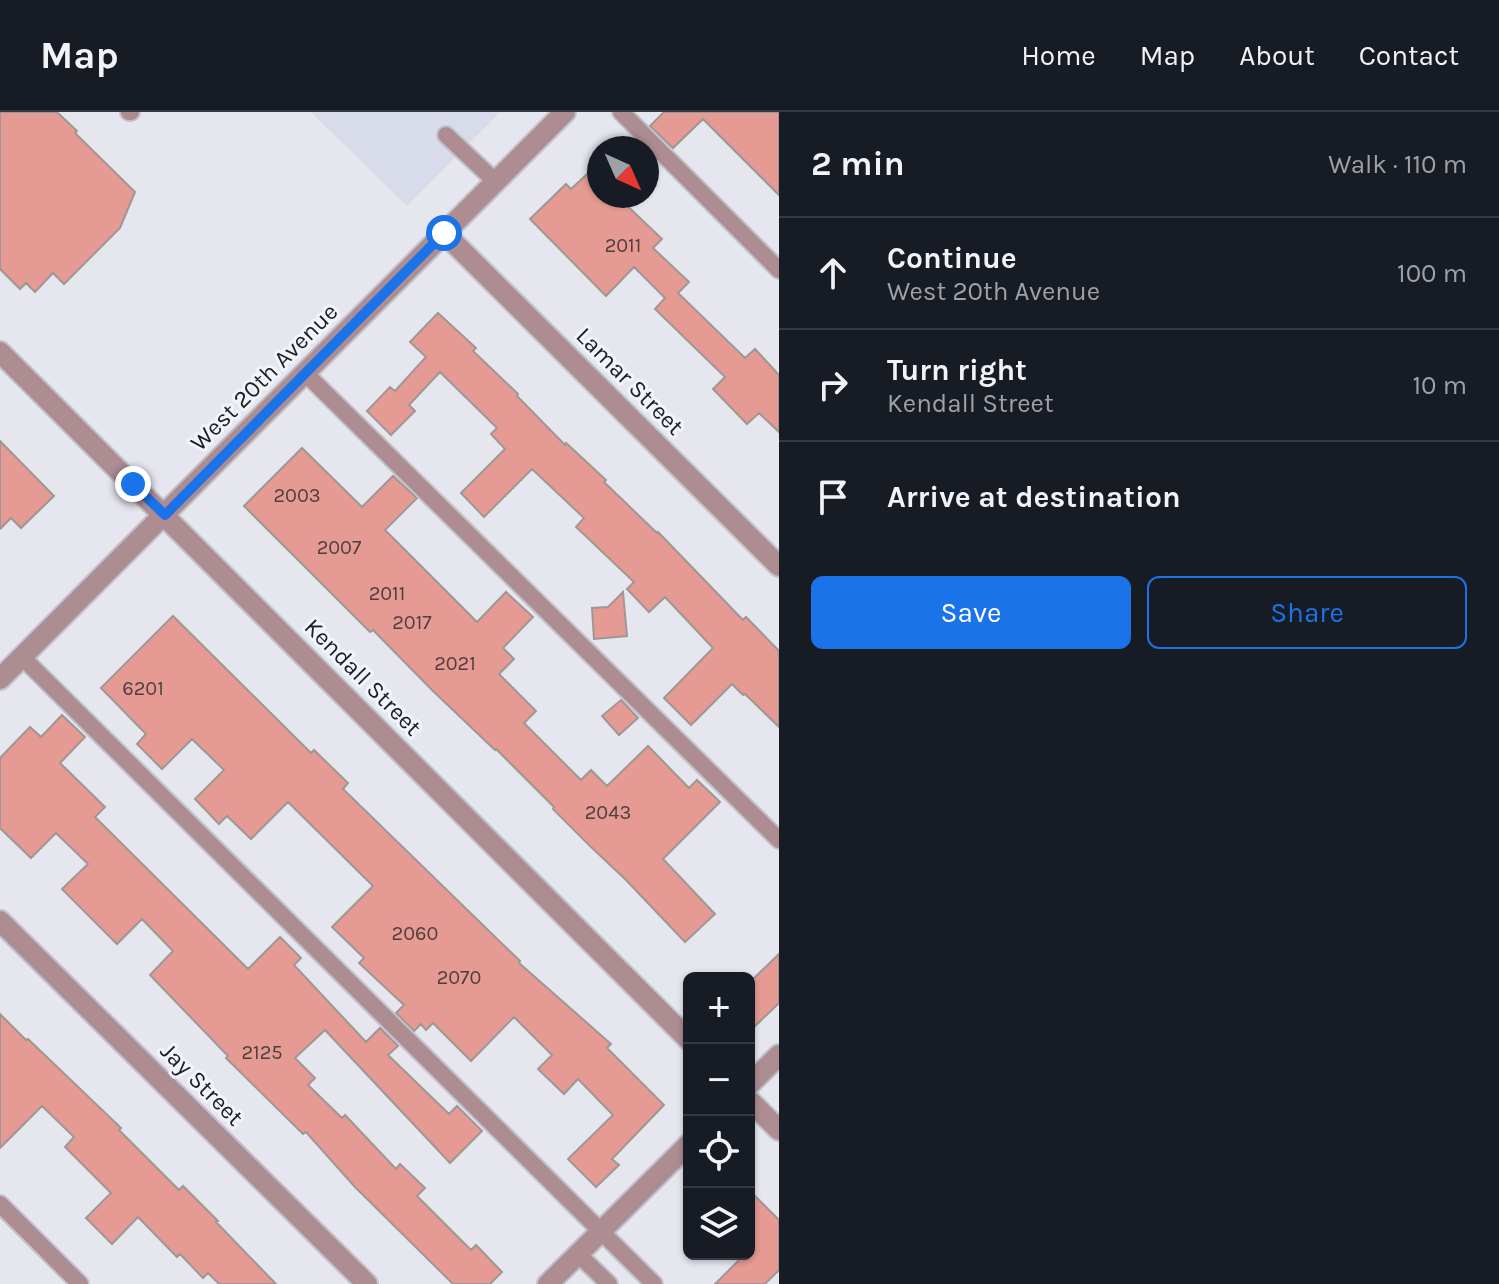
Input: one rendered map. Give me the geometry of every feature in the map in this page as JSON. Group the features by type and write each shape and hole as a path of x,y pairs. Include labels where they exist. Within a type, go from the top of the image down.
{"street":[{"name":"West 20th Avenue","path":"0,679 565,112"},
{"name":"Lamar Street","path":"444,233 779,566"},
{"name":"Kendall Street","path":"0,352 683,1034"},
{"name":"Jay Street","path":"0,921 367,1284"},
{"path":"755,1079 779,1055"},
{"path":"755,1106 779,1130"},
{"path":"548,1284 683,1150"}],"lane":[{"path":"621,112 779,270"},
{"path":"446,135 496,182"},
{"path":"305,373 779,840"},
{"path":"22,657 654,1284"},
{"path":"0,1204 80,1284"},
{"path":"578,1254 609,1284"}],"shaded area":[{"path":"311,112 500,112 407,206"}],"building":[{"path":"0,112 57,112 135,192 120,228 64,284 53,273 35,292 26,283 20,289 0,269"},
{"path":"664,112 779,112 779,195 703,119 673,148 650,126"},
{"path":"587,174 587,208 630,208 662,239 653,248 689,282 678,293 745,358 755,349 779,375 779,432 759,413 747,424 713,389 725,377 655,309 665,298 634,267 606,296 530,219 566,184 571,189"},
{"path":"438,313 476,348 473,351 565,445 606,480 604,482 658,532 743,620 746,617 779,651 779,727 732,684 691,725 664,698 713,648 665,597 649,612 627,589 634,582 576,527 584,518 532,469 484,517 461,493 505,449 491,434 497,428 440,372 409,405 415,411 391,435 367,411 390,387 395,391 426,357 410,342"},
{"path":"0,441 54,496 21,528 11,518 0,529"},
{"path":"302,448 362,507 393,476 417,498 385,530 477,622 506,592 533,617 503,648 514,659 499,674 536,711 524,723 581,780 591,770 607,786 648,746 689,788 697,780 720,802 663,859 715,914 685,942 496,749 373,630 370,632 244,506"},
{"path":"623,592 627,636 594,639 592,608 608,607"},
{"path":"173,616 311,753 314,750 348,783 343,789 519,963 611,1044 607,1048 664,1105 612,1159 619,1165 596,1187 568,1159 613,1115 578,1079 564,1094 538,1069 552,1055 514,1017 471,1061 433,1023 426,1030 421,1024 414,1031 396,1013 404,1005 359,963 364,958 332,927 373,886 288,802 251,839 227,816 219,824 195,799 224,770 192,739 162,769 137,744 146,734 101,688"},
{"path":"621,700 638,718 619,735 602,716"},
{"path":"62,715 85,737 60,763 105,807 95,817 248,969 280,937 301,958 294,965 366,1042 380,1028 398,1046 388,1055 449,1114 457,1106 482,1131 450,1163 325,1030 295,1058 315,1078 308,1085 342,1118 345,1115 396,1169 400,1164 425,1188 417,1196 471,1250 476,1245 502,1272 490,1284 453,1284 355,1187 306,1132 303,1134 226,1058 228,1056 150,975 173,951 142,919 117,944 62,889 88,864 56,833 31,858 0,828 0,758 30,727 41,737"},
{"path":"779,954 779,1003 755,1026 755,977"},
{"path":"0,1014 121,1128 119,1130 179,1190 183,1186 276,1284 219,1284 208,1273 203,1278 180,1254 177,1257 138,1217 112,1244 86,1218 111,1193 65,1147 74,1137 42,1106 0,1148"},
{"path":"755,1196 779,1220 779,1270 765,1284 715,1284 739,1260 755,1260"}],"route":[{"path":"133,484 165,515 444,233"}]}
